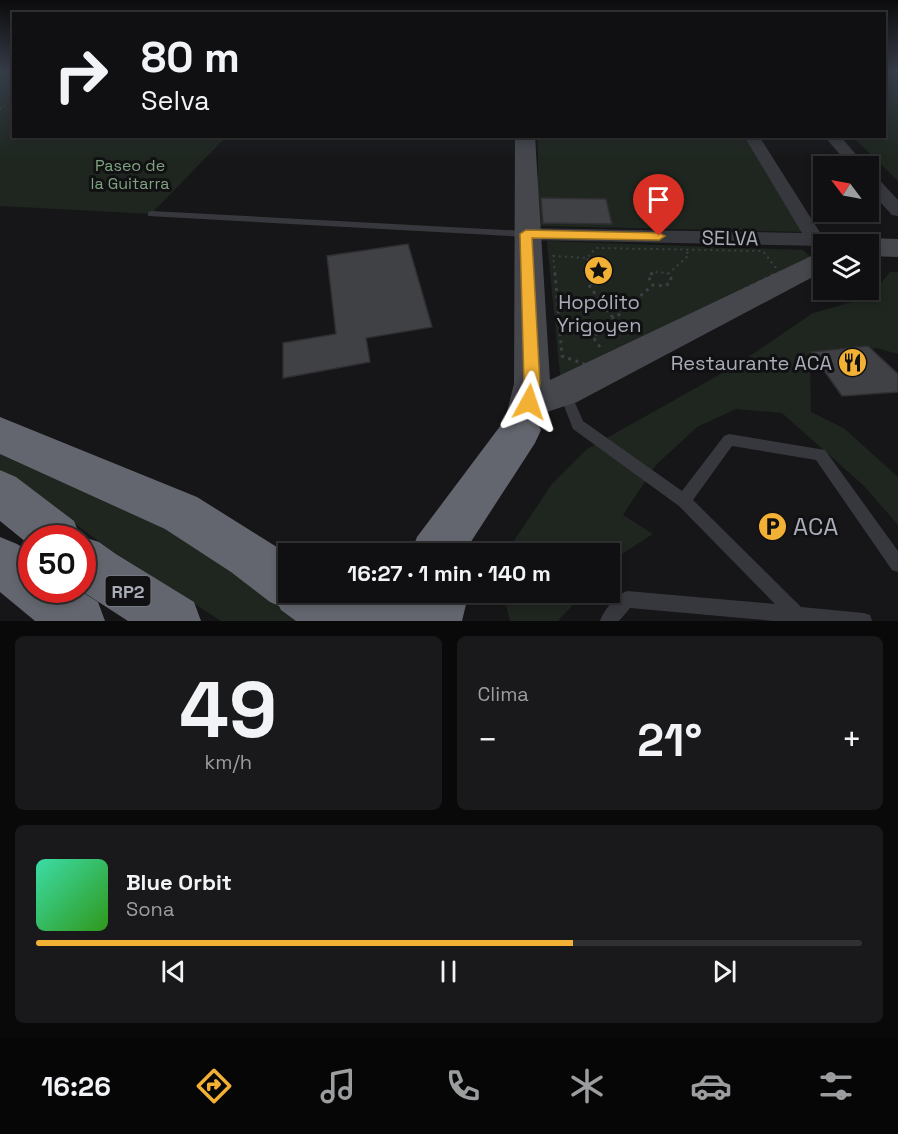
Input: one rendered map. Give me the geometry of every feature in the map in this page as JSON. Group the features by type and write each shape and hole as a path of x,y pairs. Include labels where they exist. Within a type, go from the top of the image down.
{"highway":[{"path":"441,543 525,416"},
{"path":"468,543 525,416"},
{"path":"0,435 182,513 278,577"},
{"path":"0,492 41,525"},
{"path":"0,561 18,575"},
{"name":"RP2","path":"96,570 175,621"},
{"path":"54,603 79,621"},
{"path":"314,603 335,618 360,621 374,620 393,603"},
{"path":"436,621 441,603"}],"main road":[{"path":"525,138 532,384 525,416"},
{"path":"525,416 564,391 813,252"}],"street":[{"path":"752,138 813,239"},
{"path":"833,138 849,156"},
{"path":"879,190 898,211"},
{"name":"SELVA","path":"526,234 813,249"}],"lane":[{"path":"151,214 526,234"},
{"path":"564,391 578,425 684,501 797,615"},
{"path":"684,501 729,441 820,454 898,564"},
{"path":"608,621 627,599 864,621"}],"path":[{"path":"0,109 6,105"},
{"path":"596,248 685,250 763,251 779,272 590,366 562,356 553,256 587,258 596,248"},
{"path":"666,273 689,255 685,250"},
{"path":"587,259 594,267 602,266 610,278 588,284 614,319"},
{"path":"654,272 666,273 671,278 670,283 665,286 653,285 649,281 648,276 654,272"},
{"path":"608,357 593,337 653,285"}],"green space":[{"name":"Paseo de la Guitarra","path":"0,101 12,101 12,138 225,138 151,214 0,206"},
{"path":"886,101 898,101 898,181 879,162 879,156 872,156 854,138 886,138"},
{"path":"538,138 746,138 806,232 538,226"},
{"path":"547,241 803,250 811,257 561,384"},
{"path":"890,272 898,272 898,354 876,348 810,362 811,412 845,429 898,477 898,525 864,486 782,413 736,409 697,427 656,465 623,515 653,534 620,555 620,543 512,543 552,484 587,449 735,366 813,313 858,300 879,300 879,285"},
{"path":"0,450 107,496 192,543 303,621 221,621 96,539 96,525 76,525 0,469"},
{"path":"506,603 575,603 558,621 510,621"}],"building":[{"path":"541,198 606,199 612,224 543,223"},
{"path":"408,244 432,327 366,338 370,362 283,378 283,343 336,334 327,256"},
{"name":"Restaurante ACA","path":"868,346 898,374 898,392 842,396 811,352"}],"place":[{"name":"Hopólito Yrigoyen","path":"599,271"},
{"name":"Restaurante ACA","path":"853,363"},
{"name":"ACA","path":"772,526"}],"route":[{"path":"529,402 532,384 526,234 659,236"}]}
